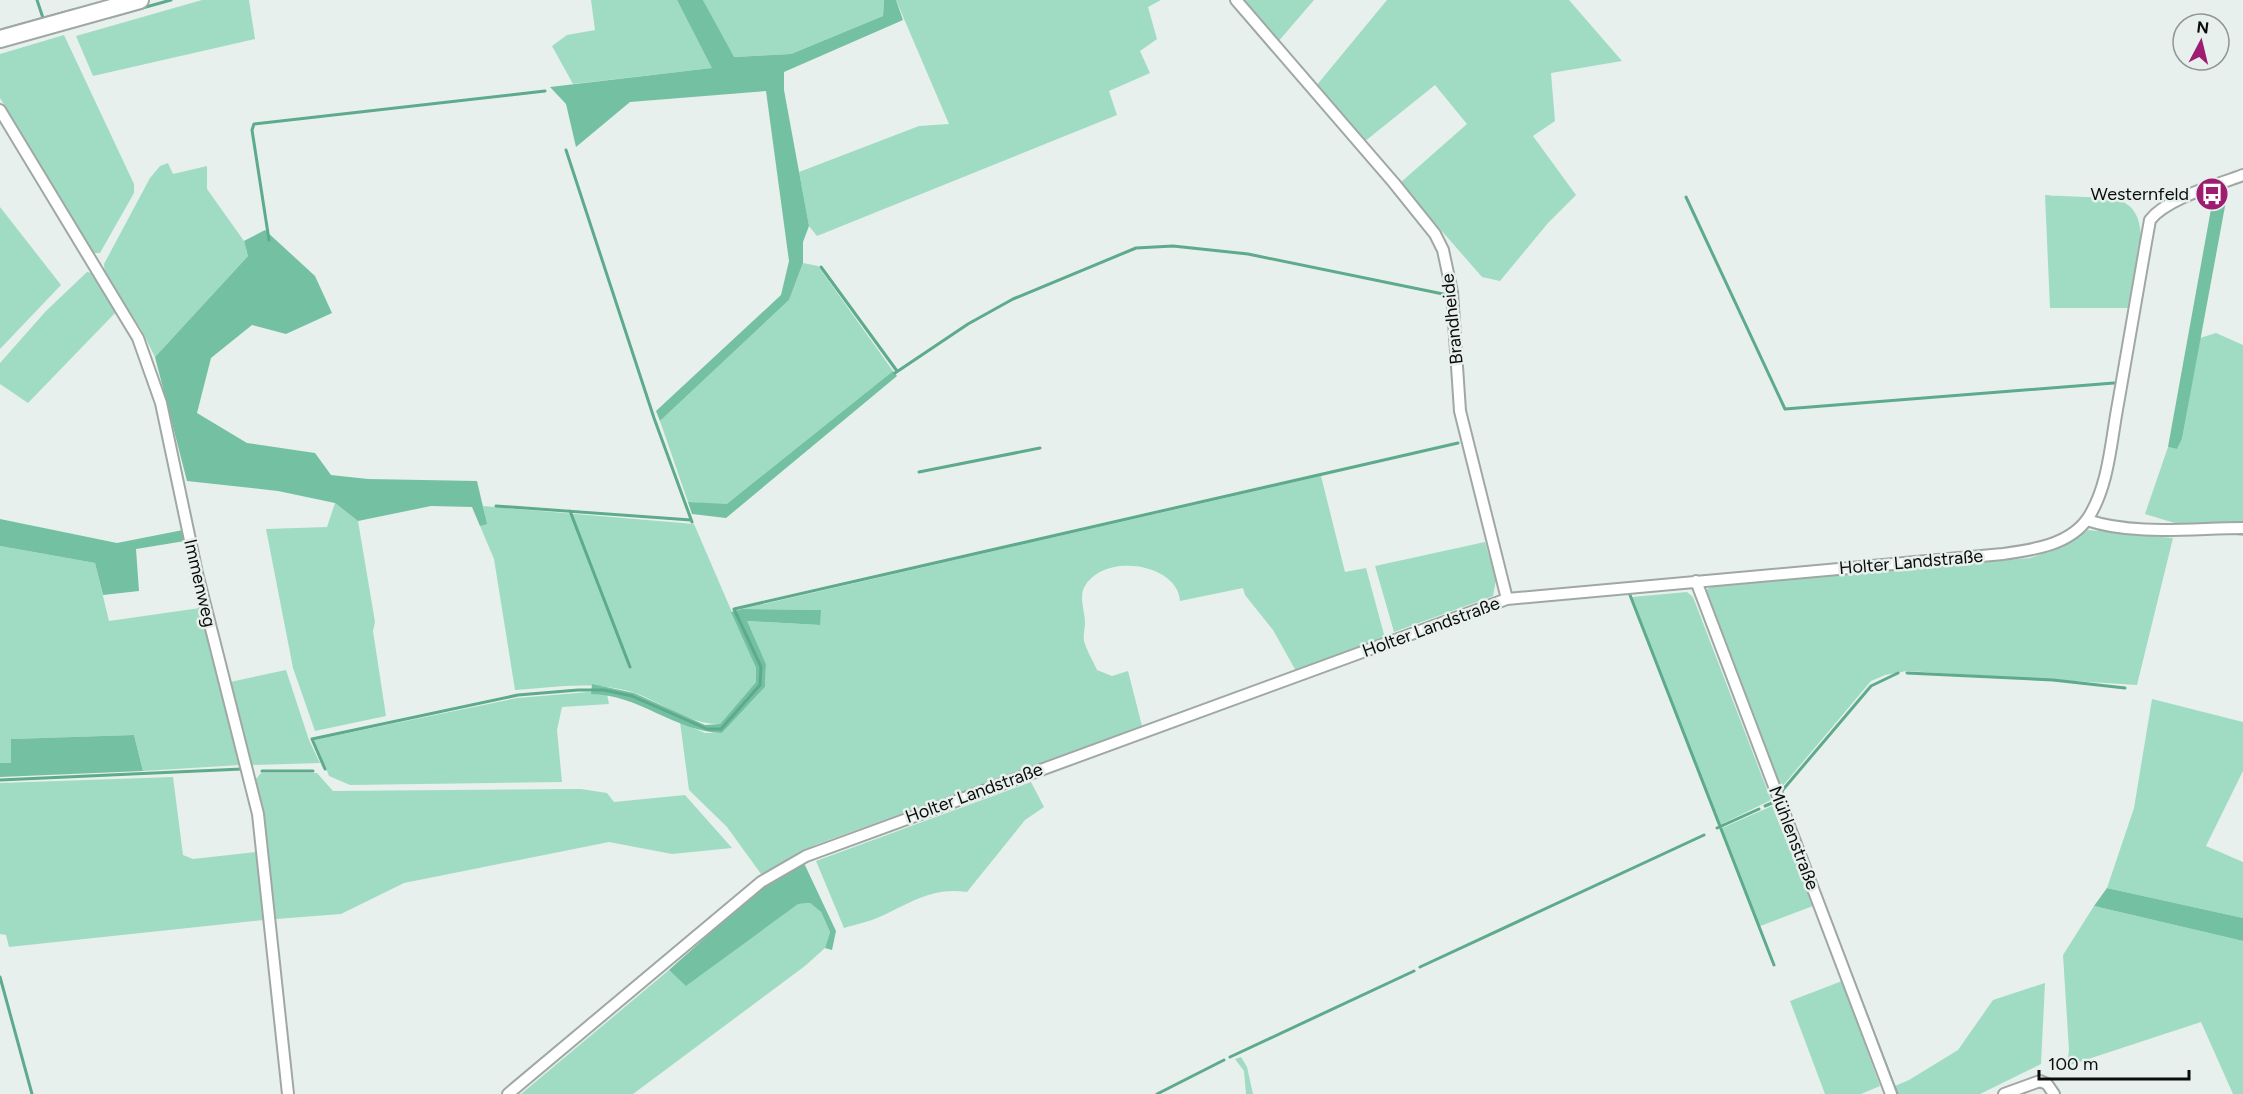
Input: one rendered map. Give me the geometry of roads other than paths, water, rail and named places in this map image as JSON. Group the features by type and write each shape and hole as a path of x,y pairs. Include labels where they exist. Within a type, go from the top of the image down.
{"street":[{"path":"0,39 140,0"},
{"name":"Brandheide","path":"1236,0 1394,183 1435,234 1443,250 1452,292 1460,411 1507,599"},
{"name":"Immenweg","path":"0,110 98,267 138,338 161,403 196,573 258,814 288,1094"},
{"name":"Holter Landstraße","path":"508,1094 761,882 806,856 1507,599 2003,554 2042,548 2061,540 2087,519 2098,498 2108,456 2150,220 2157,211 2169,204 2243,175"},
{"path":"2087,519 2099,524 2147,528 2243,528"},
{"name":"Mühlenstraße","path":"1696,581 1891,1094"},
{"path":"2004,1094 2040,1081 2047,1083 2054,1094"}],"waterway":[{"path":"37,0 43,18"},
{"path":"110,17 171,0"},
{"path":"5,29 73,10"},
{"path":"269,240 252,130 254,124 545,91"},
{"path":"566,150 654,418 692,522"},
{"path":"1686,197 1785,409 2114,383"},
{"path":"895,373 968,324 1013,299 1136,248 1173,246 1248,254 1448,295"},
{"path":"821,267 897,371"},
{"path":"325,769 312,739 518,695 604,690 632,696 707,729 721,729 760,685 761,667 734,609 1458,443"},
{"path":"919,472 1040,448"},
{"path":"496,506 691,520"},
{"path":"570,511 630,667"},
{"path":"2227,533 2243,534"},
{"path":"1630,595 1774,965"},
{"path":"1781,792 1871,686 1898,673"},
{"path":"1907,673 2053,680 2125,688"},
{"path":"0,780 242,769"},
{"path":"262,771 313,771"},
{"path":"1765,806 1772,803"},
{"path":"1717,828 1759,809"},
{"path":"1420,967 1704,835"},
{"path":"1819,891 1897,1094"},
{"path":"1230,1057 1414,971"},
{"path":"0,977 32,1094"},
{"path":"1157,1094 1224,1060"}],"place":[{"name":"Westernfeld","path":"2212,194"}]}
